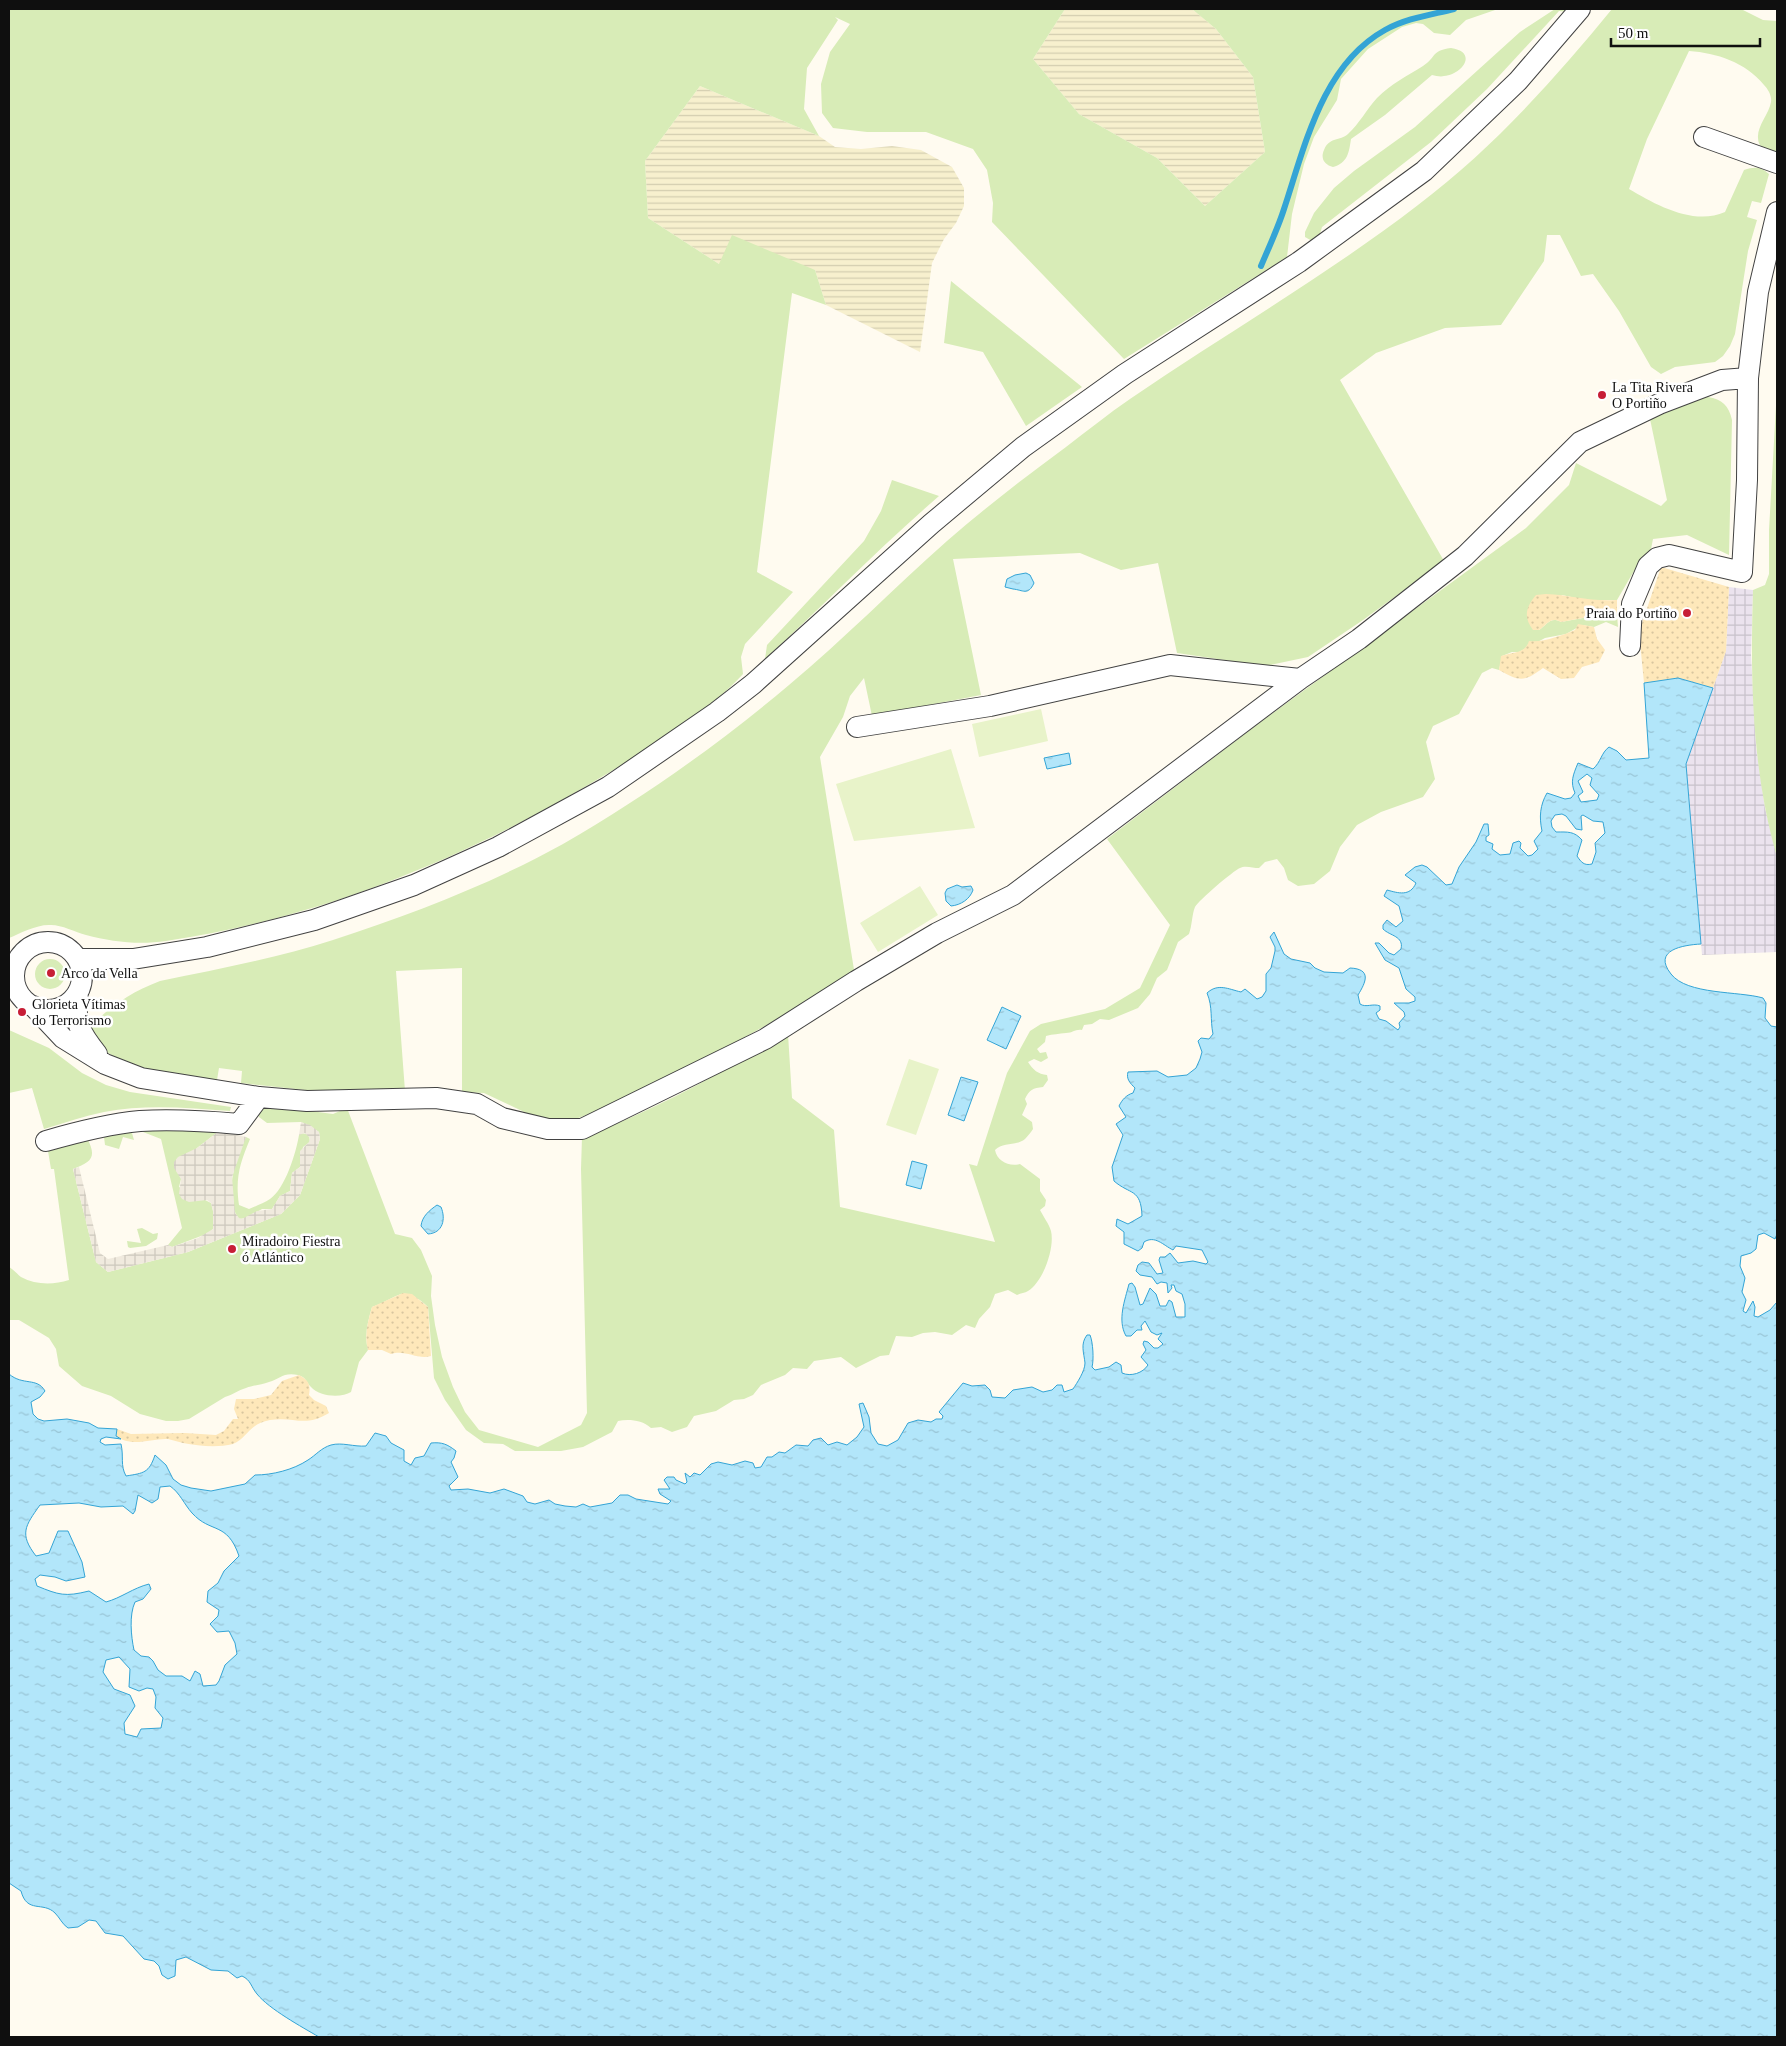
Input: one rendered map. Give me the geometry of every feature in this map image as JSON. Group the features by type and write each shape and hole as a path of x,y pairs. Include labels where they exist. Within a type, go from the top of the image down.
{"street":[{"path":"78,958 133,959 207,948 314,920 414,885 498,847 608,787 717,712 752,684 931,524 1022,446 1126,374 1299,262 1424,171 1518,81 1580,9"},
{"path":"1704,138 1777,163"},
{"path":"1630,646 1632,604 1648,566 1657,558 1669,555 1742,572 1748,480 1748,378 1758,292 1777,212"},
{"path":"105,1064 81,1034 76,1008 82,968 78,958 60,944 49,942 18,951 12,984 19,994 63,1038 105,1064 141,1078 259,1097 307,1101 436,1098 477,1104 502,1118 548,1129 582,1129 765,1038 937,933 1013,895 1300,679 1359,639 1465,556 1580,442 1659,404 1722,380 1748,378"},
{"path":"857,727 990,706 1170,665 1300,679"},
{"path":"32,1006 48,1010 63,1007 72,1001 80,985 133,959"},
{"path":"46,1140 94,1128 140,1121 183,1120 239,1124 259,1097"}],"shaded area":[{"path":"1065,9 1192,9 1216,29 1253,77 1265,152 1205,206 1157,158 1079,114 1033,59"},
{"path":"700,86 819,136 835,147 861,149 892,146 921,150 952,167 964,188 964,206 932,263 920,352 826,305 815,270 719,264 648,218 645,161"},
{"path":"1729,587 1753,590 1751,654 1756,746 1765,808 1777,857 1777,952 1702,955 1686,764 1726,651"},
{"path":"301,1122 310,1125 319,1132 320,1139 300,1195 281,1214 188,1252 108,1272 96,1262 73,1169 79,1167 100,1253 108,1259 168,1245 172,1247 198,1238 213,1229 211,1203 207,1200 189,1202 182,1199 179,1194 181,1179 174,1168 174,1162 178,1157 197,1148 219,1131 246,1137 232,1177 235,1213 242,1219 257,1211 272,1209 280,1196 290,1191 292,1173 300,1167 300,1151 309,1142 310,1138 305,1133 299,1135"}],"green space":[{"path":"9,9 1065,9 1033,59 1079,114 1157,158 1205,206 1265,152 1253,77 1216,29 1192,9 1498,9 1466,20 1450,35 1434,33 1423,24 1416,23 1402,27 1368,49 1341,79 1337,100 1314,137 1304,164 1292,214 1287,257 1124,359 992,222 993,203 987,170 973,149 926,132 867,132 833,128 822,113 821,84 830,52 850,24 835,17 838,20 807,68 804,109 819,136 700,86 645,161 648,218 719,264 732,235 815,270 826,305 792,293 757,572 793,592 745,644 741,657 743,674 729,689 697,715 645,751 559,802 506,830 452,855 396,879 340,899 283,916 225,930 146,943 106,939 51,925 35,927 9,938"},
{"path":"1555,9 1569,9 1567,12 1559,11 1487,89 1431,142 1322,227 1319,237 1312,241 1305,237 1305,232 1314,213 1334,188 1354,171 1415,127 1520,32"},
{"path":"1612,9 1741,9 1763,20 1777,21 1777,152 1773,154 1768,152 1758,141 1759,129 1771,102 1770,95 1765,87 1748,70 1730,60 1710,54 1689,51 1647,139 1629,189 1676,212 1701,217 1713,216 1725,212 1744,170 1757,168 1769,174 1761,203 1752,201 1747,217 1757,220 1748,251 1735,334 1723,356 1715,362 1675,367 1661,374 1651,367 1619,311 1593,274 1581,276 1560,235 1547,235 1544,261 1501,325 1445,328 1376,353 1340,380 1444,561 1308,657 1265,666 1177,653 1158,563 1121,570 1080,553 953,559 981,695 872,716 864,678 850,696 843,717 820,757 855,976 673,1077 573,1120 541,1120 484,1093 462,1092 462,968 396,971 405,1091 333,1093 241,1083 242,1071 219,1068 217,1080 164,1072 128,1063 112,1055 98,1045 86,1031 120,1002 139,990 160,981 247,963 333,940 451,897 536,859 651,789 708,749 789,685 947,541 1035,470 1122,405 1348,256 1418,205 1471,161 1521,113 1568,62"},
{"path":"1451,48 1459,50 1464,54 1466,58 1462,67 1451,74 1432,75 1385,115 1351,139 1348,153 1342,163 1333,167 1326,163 1323,156 1326,146 1332,141 1348,134 1382,93 1423,66 1440,51"},
{"path":"951,281 1082,387 1026,426 983,352 944,343"},
{"path":"1777,388 1777,857 1762,792 1754,725 1752,657 1753,590 1765,585 1769,574 1769,530"},
{"path":"1708,397 1721,401 1729,411 1732,420 1729,555 1687,535 1653,539 1651,549 1634,571 1617,600 1585,600 1562,595 1533,630 1539,630 1554,620 1561,622 1599,615 1617,615 1618,627 1606,622 1594,627 1582,625 1566,634 1545,638 1519,652 1512,652 1502,656 1499,670 1492,668 1482,673 1459,714 1433,726 1426,742 1435,779 1423,797 1381,812 1357,825 1340,847 1330,871 1314,884 1298,886 1288,880 1284,868 1277,859 1265,862 1259,868 1244,867 1236,870 1209,892 1195,907 1189,934 1178,942 1167,970 1157,978 1150,994 1138,1008 1109,1020 1100,1019 1092,1024 1084,1025 1082,1030 1046,1036 1045,1042 1037,1049 1040,1053 1046,1052 1048,1058 1041,1062 1034,1059 1028,1062 1036,1071 1047,1075 1048,1080 1043,1087 1028,1093 1025,1099 1027,1104 1022,1115 1032,1122 1033,1129 1022,1141 1002,1146 995,1150 998,1157 1004,1162 1012,1165 1020,1164 1040,1179 1040,1191 1046,1200 1045,1206 1040,1210 1051,1231 1052,1238 1047,1264 1033,1287 1027,1292 1017,1295 1008,1290 995,1294 990,1307 979,1319 975,1328 966,1325 952,1335 935,1332 923,1333 912,1337 896,1336 889,1355 880,1356 856,1368 841,1357 814,1361 807,1369 793,1368 785,1375 761,1385 753,1395 744,1399 734,1400 716,1411 694,1416 687,1427 672,1432 661,1427 651,1428 644,1423 622,1420 618,1421 612,1432 583,1447 561,1451 515,1451 503,1444 484,1443 466,1430 445,1400 434,1378 428,1307 412,1295 401,1294 372,1307 366,1333 368,1350 359,1362 351,1392 342,1395 325,1395 311,1387 303,1377 289,1374 273,1381 240,1390 189,1419 178,1421 166,1421 140,1414 111,1396 82,1386 59,1366 56,1349 49,1338 19,1320 9,1320 9,1267 21,1277 33,1282 57,1283 69,1280 54,1169 51,1169 48,1151 87,1138 90,1144 92,1150 91,1158 85,1164 73,1169 96,1262 108,1272 188,1252 281,1214 300,1195 320,1139 319,1132 301,1122 267,1123 259,1117 258,1113 265,1105 333,1114 347,1108 395,1234 412,1238 421,1250 432,1276 431,1296 442,1357 465,1412 479,1430 538,1447 581,1425 587,1413 581,1169 582,1137 662,1103 788,1034 792,1098 834,1130 840,1207 995,1242 969,1164 977,1166 1007,1073 1030,1031 1041,1024 1105,1009 1140,988 1170,925 1107,839 1258,724 1526,528 1569,485 1576,463 1661,506 1667,500 1650,419 1698,398"},
{"path":"892,480 939,496 765,659 767,645 864,541 881,511"},
{"path":"1041,709 1048,741 979,757 972,724"},
{"path":"951,749 975,828 854,841 836,784"},
{"path":"920,886 938,915 878,952 860,923"},
{"path":"50,959 56,960 64,968 64,980 56,988 50,989 44,988 36,980 35,974 36,968 44,960"},
{"path":"9,1030 49,1048 82,1073 106,1085 130,1092 231,1107 230,1111 167,1107 136,1108 104,1112 44,1129 32,1088 9,1093"},
{"path":"909,1059 939,1069 916,1135 886,1125"},
{"path":"147,1129 219,1131 197,1148 180,1175 179,1187 211,1203 213,1229 209,1233 172,1247 168,1245 182,1228 161,1139 143,1132"},
{"path":"127,1130 132,1133 134,1140 123,1137 119,1149 105,1145 104,1137 107,1134"},
{"path":"302,1133 309,1135 310,1142 303,1147 300,1167 292,1173 290,1191 280,1196 272,1209 262,1209 247,1218 239,1219 234,1210 231,1189 238,1156 246,1137 250,1139 239,1171 238,1195 239,1205 249,1209 270,1199 280,1187 292,1161 299,1135"},
{"path":"142,1228 153,1234 158,1233 157,1239 146,1246 128,1247 127,1241 141,1243 137,1229"}],"sand":[{"name":"Praia do Portiño","path":"1661,567 1729,587 1726,651 1713,688 1678,678 1644,683 1639,632"},
{"path":"1546,594 1598,600 1617,600 1617,615 1599,615 1561,622 1554,620 1539,630 1533,630 1528,621 1528,608 1536,595"},
{"path":"1578,624 1594,627 1597,639 1605,650 1599,662 1582,667 1574,678 1561,679 1543,668 1531,676 1522,679 1512,677 1499,670 1501,656 1522,650 1529,641 1546,640 1575,630"},
{"path":"403,1293 412,1294 428,1307 431,1356 421,1357 401,1353 391,1354 382,1350 368,1350 366,1333 372,1307"},
{"path":"299,1375 308,1383 310,1388 309,1395 326,1406 329,1413 306,1421 278,1419 263,1422 252,1428 238,1442 221,1446 195,1445 168,1439 135,1442 122,1440 116,1436 117,1429 131,1434 185,1433 216,1435 224,1431 233,1419 238,1419 234,1409 236,1399 254,1399 271,1395 282,1381"}],"water":[{"path":"1026,573 1030,575 1034,583 1030,590 1025,591 1005,587 1007,579"},
{"path":"1678,678 1713,688 1686,764 1701,944 1672,950 1665,959 1666,966 1679,981 1689,986 1763,998 1766,1003 1765,1018 1771,1026 1777,1027 1777,1234 1775,1239 1764,1233 1758,1235 1756,1249 1751,1253 1741,1256 1740,1266 1745,1278 1742,1292 1746,1300 1743,1311 1746,1313 1753,1301 1755,1307 1754,1316 1758,1317 1770,1310 1777,1302 1777,2037 319,2037 269,2006 242,1976 237,1978 228,1971 211,1970 186,1957 176,1960 175,1976 168,1979 162,1975 159,1966 154,1961 144,1959 123,1936 105,1933 96,1921 89,1920 78,1927 68,1928 55,1913 27,1902 21,1891 9,1883 9,1374 19,1380 38,1384 45,1391 40,1397 31,1402 33,1414 38,1419 44,1421 67,1419 89,1423 98,1428 117,1429 116,1436 121,1439 106,1437 101,1439 100,1442 105,1445 121,1444 123,1468 126,1476 148,1469 155,1455 166,1465 173,1479 181,1485 211,1491 245,1484 255,1475 275,1473 302,1464 327,1446 339,1444 366,1446 375,1433 386,1436 391,1443 404,1450 404,1461 411,1465 415,1458 424,1456 431,1443 444,1444 456,1451 451,1462 458,1477 449,1486 451,1490 468,1489 490,1493 504,1489 523,1496 527,1502 535,1504 549,1500 555,1504 565,1506 576,1507 583,1504 590,1507 612,1503 620,1495 668,1504 671,1501 660,1494 658,1489 670,1489 664,1480 667,1477 674,1477 685,1484 687,1482 685,1473 690,1477 694,1473 700,1475 711,1464 718,1462 732,1465 745,1461 753,1463 755,1468 761,1467 767,1457 772,1457 779,1452 785,1453 796,1445 808,1446 813,1440 821,1438 828,1445 837,1442 847,1445 857,1437 864,1427 859,1404 863,1403 869,1417 871,1433 878,1444 887,1446 898,1440 908,1423 918,1420 931,1422 936,1419 942,1419 943,1416 939,1412 963,1383 972,1386 985,1385 990,1390 992,1397 1005,1398 1013,1390 1032,1387 1043,1392 1052,1390 1057,1385 1062,1385 1064,1392 1073,1389 1085,1366 1083,1345 1087,1335 1090,1335 1091,1338 1092,1367 1095,1370 1109,1367 1116,1362 1121,1365 1122,1373 1129,1375 1140,1372 1148,1365 1141,1357 1146,1350 1143,1344 1144,1341 1154,1348 1158,1348 1163,1344 1158,1339 1162,1333 1157,1335 1151,1332 1145,1321 1141,1326 1142,1330 1137,1330 1131,1336 1126,1336 1123,1330 1122,1317 1129,1284 1132,1283 1135,1287 1140,1305 1143,1304 1150,1288 1156,1294 1160,1306 1166,1306 1169,1300 1172,1302 1176,1317 1185,1317 1185,1304 1182,1294 1176,1291 1174,1285 1171,1285 1172,1288 1168,1293 1167,1283 1161,1282 1157,1284 1152,1277 1140,1275 1136,1271 1138,1265 1142,1262 1149,1263 1157,1274 1163,1273 1159,1260 1160,1257 1165,1257 1170,1253 1178,1263 1193,1261 1206,1264 1208,1262 1202,1250 1176,1246 1173,1250 1155,1240 1144,1242 1142,1248 1138,1251 1124,1244 1124,1232 1116,1226 1117,1219 1128,1224 1142,1216 1137,1196 1114,1181 1112,1167 1123,1135 1116,1124 1126,1117 1119,1106 1124,1098 1133,1093 1135,1088 1128,1079 1128,1072 1157,1071 1168,1077 1187,1075 1196,1068 1202,1052 1198,1041 1201,1038 1209,1039 1213,1034 1210,1003 1207,993 1219,987 1241,992 1245,989 1257,999 1262,997 1266,991 1266,974 1271,968 1275,951 1270,937 1274,932 1284,954 1291,959 1310,963 1315,968 1324,972 1343,973 1350,968 1362,971 1365,981 1358,995 1360,1004 1380,1006 1380,1010 1376,1013 1379,1019 1386,1021 1398,1030 1400,1027 1399,1023 1405,1016 1404,1012 1394,1003 1409,1003 1415,1001 1415,997 1406,989 1399,968 1385,960 1375,943 1379,943 1389,953 1394,955 1401,949 1400,941 1383,929 1383,925 1387,920 1396,927 1403,921 1399,906 1384,896 1387,890 1403,893 1410,890 1416,883 1405,875 1415,867 1422,865 1427,867 1446,885 1452,884 1459,867 1476,842 1484,824 1488,824 1489,835 1486,837 1486,841 1493,844 1492,849 1500,855 1510,854 1513,843 1519,841 1521,843 1520,848 1528,856 1532,855 1538,849 1534,841 1542,831 1541,811 1547,793 1565,799 1571,798 1575,793 1573,778 1578,763 1593,769 1609,747 1617,751 1626,760 1649,758 1644,683","holes":["1587,774 1592,778 1590,785 1599,795 1597,800 1581,802 1578,796 1583,792 1578,781","1562,814 1566,816 1576,829 1582,830 1581,816 1583,815 1593,821 1603,822 1605,833 1595,843 1596,852 1592,864 1583,863 1577,856 1582,840 1579,837 1570,833 1556,832 1552,827 1551,821 1555,815","170,1486 177,1492 192,1513 206,1524 218,1529 229,1537 239,1556 224,1571 218,1583 208,1591 207,1602 219,1610 218,1616 210,1624 217,1632 229,1631 235,1643 237,1654 225,1665 216,1685 203,1686 200,1674 195,1671 190,1681 182,1676 166,1676 158,1670 149,1657 141,1656 134,1650 131,1626 133,1607 135,1602 143,1599 151,1589 149,1584 106,1602 89,1591 74,1594 62,1594 51,1591 37,1586 35,1579 40,1575 66,1581 85,1577 82,1562 68,1531 58,1531 49,1553 36,1556 27,1542 26,1530 40,1505 79,1503 101,1507 123,1506 133,1514 138,1495 152,1503 158,1499 160,1487","119,1657 130,1669 129,1687 139,1691 147,1688 153,1689 156,1697 155,1708 163,1718 161,1728 141,1729 137,1737 125,1734 124,1723 135,1706 130,1695 114,1689 103,1672 106,1660"]},
{"path":"1069,753 1071,764 1047,769 1044,758"},
{"path":"957,885 962,887 971,886 973,890 965,901 951,906 946,901 945,893 947,889"},
{"path":"1002,1007 1021,1016 1006,1049 987,1040"},
{"path":"961,1077 978,1082 964,1121 948,1115"},
{"path":"912,1161 927,1165 921,1189 906,1185"},
{"path":"437,1205 441,1207 442,1225 437,1231 428,1234 421,1226 422,1222 427,1214"}],"waterway":[{"path":"1261,266 1279,223 1319,109 1331,85 1346,64 1363,45 1385,30 1410,20 1454,9"}],"place":[{"name":"La Tita Rivera O Portiño","path":"1602,395"},
{"name":"Praia do Portiño","path":"1687,613"},
{"name":"Arco da Vella","path":"51,973"},
{"name":"Glorieta Vítimas do Terrorismo","path":"22,1012"},
{"name":"Miradoiro Fiestra ó Atlántico","path":"232,1249"}]}
